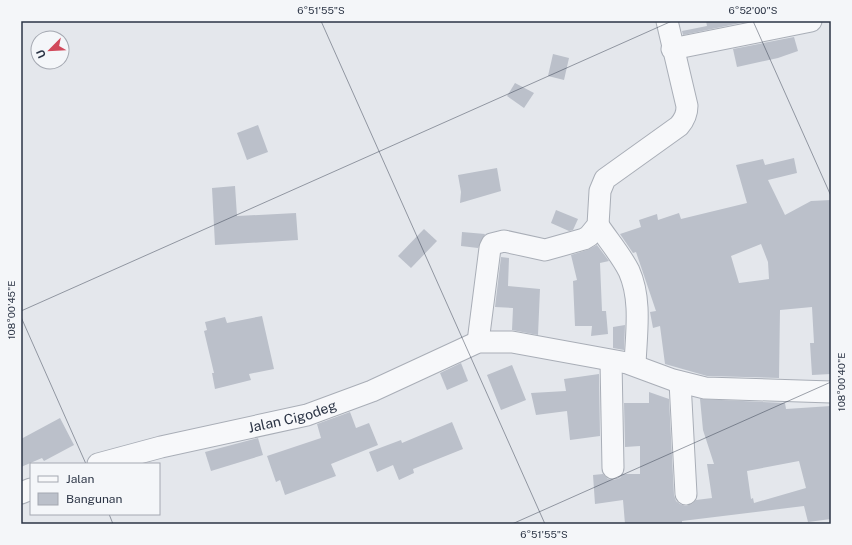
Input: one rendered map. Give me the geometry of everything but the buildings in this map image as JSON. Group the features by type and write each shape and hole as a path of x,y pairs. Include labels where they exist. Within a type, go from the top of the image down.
{"street":[{"path":"667,21 672,49 687,106 687,113 680,126 605,179 600,191 598,225 589,236 550,250 504,240 492,244 490,248 478,342 512,342 611,361 635,366 680,382 705,388 831,392"},
{"path":"672,49 811,21"},
{"path":"598,225 622,260 634,288 637,307 635,366"},
{"name":"Jalan Cigodeg","path":"102,463 161,447 306,415 372,391 478,342"},
{"path":"611,361 613,468"},
{"path":"680,382 686,494"}]}
